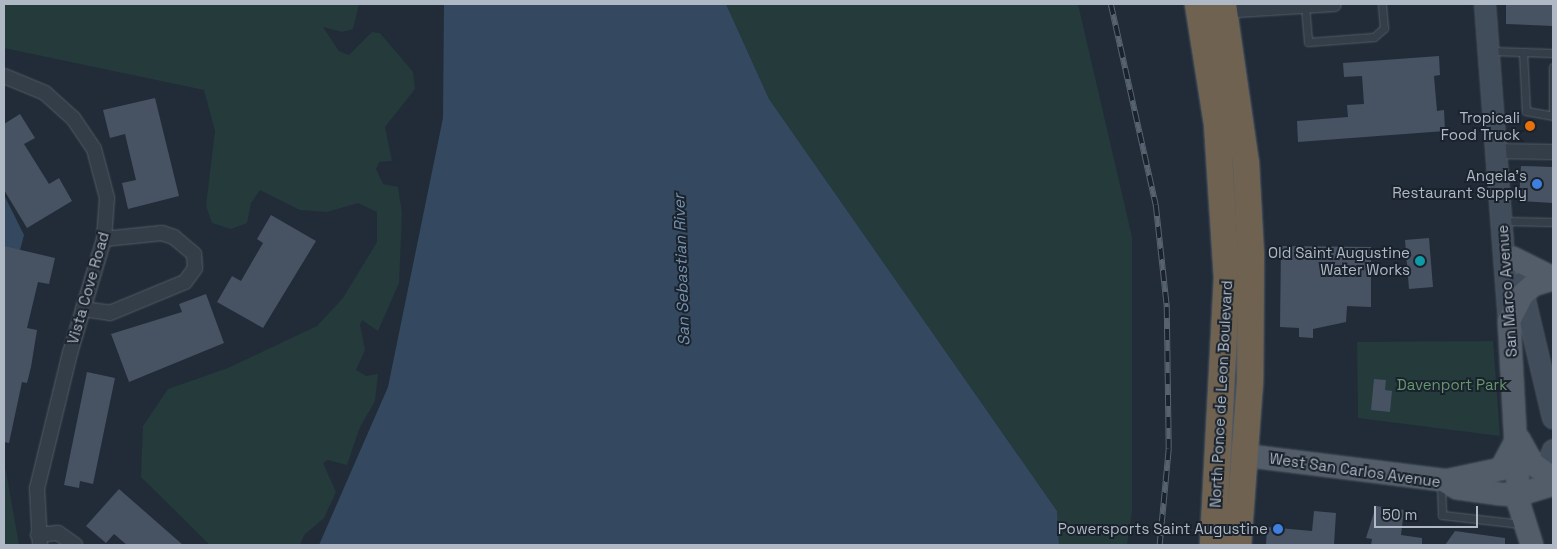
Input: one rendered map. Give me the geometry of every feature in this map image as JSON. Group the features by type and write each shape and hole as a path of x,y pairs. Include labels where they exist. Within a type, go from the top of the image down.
{"highway":[{"name":"North Ponce de Leon Boulevard","path":"1211,8 1250,212 1253,305 1233,454 1213,545"},
{"name":"North Ponce de Leon Boulevard","path":"1233,454 1238,545"}],"main road":[{"name":"San Marco Avenue","path":"1485,4 1501,221 1508,252 1509,321 1518,436 1542,484 1530,538"},
{"path":"1508,252 1553,279"},
{"path":"1508,252 1524,293 1553,418"},
{"path":"1509,321 1524,293 1533,285 1553,279"},
{"path":"1442,480 1501,469 1508,462 1518,436"},
{"path":"1518,436 1542,484"},
{"path":"1542,484 1553,450"},
{"name":"West San Carlos Avenue","path":"1233,454 1442,480 1457,488 1542,484"}],"street":[{"path":"1211,8 1334,4"},
{"name":"Vista Cove Road","path":"4,76 34,87 55,101 88,138 105,186 104,239 83,309 37,488 39,540"},
{"path":"1496,151 1553,152"},
{"path":"83,309 110,313 185,282 195,268 194,254 174,237 162,233 104,239"},
{"path":"39,540 58,533 75,545"}],"lane":[{"path":"1305,6 1308,42 1374,37 1384,28 1382,4"},
{"path":"1488,51 1553,53"},
{"path":"1523,52 1526,111 1553,117 1553,67"},
{"path":"1501,221 1553,222"},
{"path":"1442,480 1442,515 1530,538"}],"green space":[{"path":"4,4 359,4 353,29 342,32 323,27 339,51 349,55 372,32 380,33 413,72 415,89 385,127 392,161 379,162 376,169 383,184 398,187 402,213 399,283 378,331 362,320 360,325 365,350 356,370 366,376 378,374 375,401 360,427 347,465 328,460 323,463 336,492 324,518 304,535 300,545 210,545 141,477 143,426 168,389 228,368 317,326 343,298 377,242 377,212 358,203 327,212 300,210 260,190 251,203 247,223 231,229 212,223 206,206 215,131 204,90 4,48"},
{"path":"726,4 1078,4 1132,237 1132,511 1127,545 1059,545 1057,511 769,99"},
{"name":"Davenport Park","path":"1493,341 1500,436 1358,418 1357,342"},
{"path":"4,470 6,471 19,545 4,545"}],"water":[{"name":"San Sebastian River","path":"444,4 726,4 769,99 1057,511 1059,545 319,545 388,387 443,118"},
{"path":"4,195 24,235 4,311"}],"building":[{"path":"1506,4 1553,4 1553,26 1506,24"},
{"path":"1439,56 1440,75 1434,76 1437,111 1444,110 1445,131 1298,142 1297,121 1348,117 1347,105 1364,104 1362,76 1344,77 1343,63"},
{"path":"155,98 179,196 128,209 122,183 136,180 125,134 110,138 103,110"},
{"path":"20,114 35,138 24,144 49,184 59,178 72,201 27,228 4,190 4,124"},
{"name":"Angela's Restaurant Supply","path":"1521,166 1553,167 1553,203 1519,201"},
{"path":"271,215 316,241 263,328 217,302 232,276 241,281 263,243 257,239"},
{"name":"Old Saint Augustine Water Works","path":"1429,238 1433,287 1409,289 1405,240"},
{"path":"4,246 55,258 49,284 38,282 27,328 37,330 31,367 27,383 22,382 9,443 4,442"},
{"path":"1281,246 1371,247 1371,307 1347,306 1346,322 1313,329 1313,338 1299,337 1299,328 1280,327"},
{"path":"206,294 224,343 129,382 111,334 182,312 179,304"},
{"path":"87,372 115,378 93,484 80,481 79,488 64,485"},
{"path":"1374,379 1386,380 1385,390 1392,391 1390,412 1371,410"},
{"path":"119,489 183,545 127,545 114,534 106,543 86,526"},
{"path":"1376,506 1404,510 1401,535 1422,538 1422,545 1371,545 1372,539 1366,538"},
{"name":"Powersports Saint Augustine","path":"1314,511 1336,513 1334,545 1266,545 1267,527 1312,531"},
{"path":"1455,531 1505,538 1505,545 1445,545"}],"railway":[{"path":"1111,4 1156,205 1167,307 1169,449 1160,545"}],"place":[{"name":"Tropicali Food Truck","path":"1530,126"},
{"name":"Angela's Restaurant Supply","path":"1537,184"},
{"name":"Old Saint Augustine Water Works","path":"1420,261"},
{"name":"Powersports Saint Augustine","path":"1278,529"}]}
